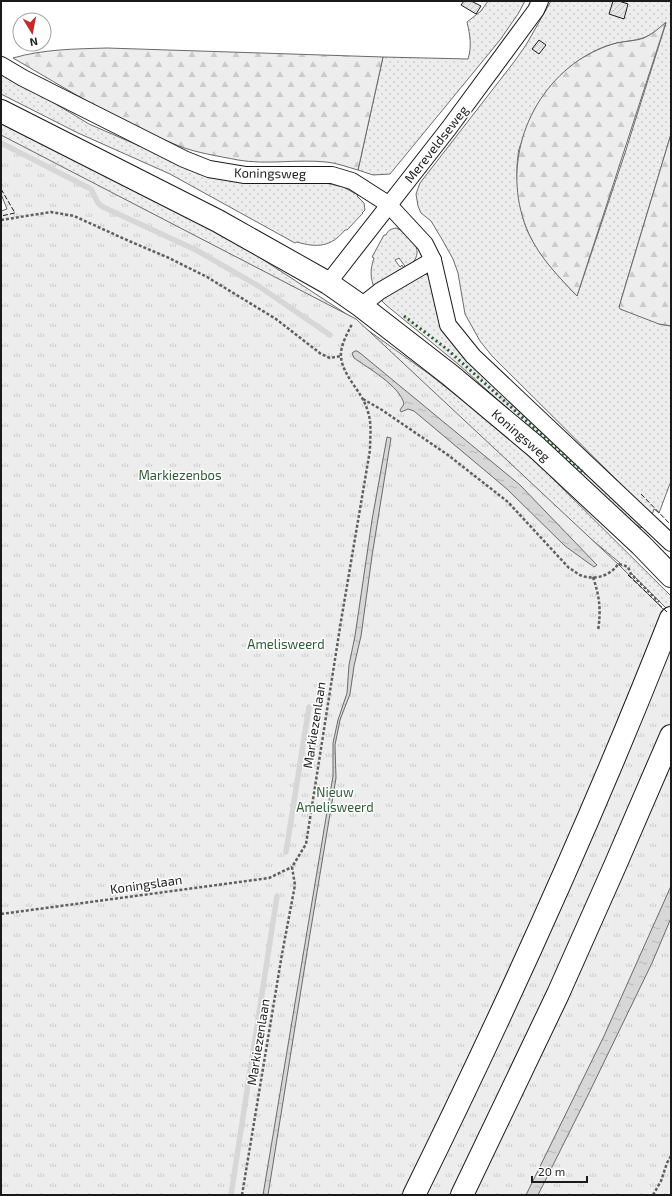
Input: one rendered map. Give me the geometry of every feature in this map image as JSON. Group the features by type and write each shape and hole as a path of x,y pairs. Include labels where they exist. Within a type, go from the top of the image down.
{"main road":[{"name":"Koningsweg","path":"1,111 218,221 328,283 361,306 450,375 536,447 671,576"},
{"path":"414,1195 511,992 594,805 666,611"},
{"path":"462,1195 558,994 671,736"}],"street":[{"name":"Mereveldseweg","path":"328,283 388,204 449,128 536,10 540,1"},
{"name":"Koningsweg","path":"1,65 30,82 184,159 209,169 245,175 332,175 352,181 388,204 425,244 433,260 448,325 473,356 671,543"},
{"path":"361,306 380,290 433,260"}],"path":[{"path":"1,220 51,212 74,216 169,258 207,277 276,319 321,354 330,358 341,356 346,337 361,306"},
{"name":"Markiezenlaan","path":"242,1195 295,885 292,867 306,844 341,621 370,450 370,425 368,412 362,398 345,371 341,356"},
{"path":"362,398 448,455 508,502 569,568 580,575 594,577 604,576 618,566 618,564 628,567 631,574 666,611"},
{"path":"594,577 600,600 598,631"},
{"name":"Koningslaan","path":"1,914 269,878 292,867"},
{"path":"653,1195 661,1181 671,1156"}],"green space":[{"path":"488,1 525,1 500,40 390,174 373,175 358,170 383,57 468,59 470,40 467,22 481,11"},
{"path":"551,1 671,1 671,134 621,300 659,324 671,326 671,481 659,513 654,509 652,515 492,356 480,341 465,314 458,273 453,259 431,221 421,213 418,206 416,194 420,183 526,45","holes":["666,23 625,153 577,296 545,260 530,236 522,211 518,190 518,152 536,107 550,87 568,69 582,58 596,50 612,44 646,37"]},
{"path":"666,22 577,296 550,267 533,243 529,234 521,211 517,186 518,162 522,138 531,116 544,95 560,76 579,60 592,52 607,46 644,38 653,33"},
{"path":"107,48 383,57 358,170 338,164 315,161 271,162 238,160 186,148 136,127 13,58 42,52 71,49"},
{"path":"1,71 89,124 204,174 321,182 343,187 358,195 357,196 364,203 365,210 347,230 329,243 323,245 311,245 297,242 295,243 170,174 78,133 1,94"},
{"path":"1,118 221,234 351,317 1,141"},
{"path":"671,134 671,326 659,324 620,309 619,307"},
{"name":"Amelisweerd","path":"1,135 356,319 618,564 671,617 671,1195 1,1195 1,211 7,209 1,194"},
{"path":"396,228 413,241 417,249 416,257 407,269 399,258 395,260 400,267 402,265 405,270 375,289 371,278 374,258 372,257 384,235 386,235 390,230"},
{"path":"424,274 431,276 440,312 643,526 641,528 625,517 578,472 458,364 380,299"},
{"path":"358,323 429,374 486,419 539,465 671,596 671,613 631,573 628,575 618,564 620,563 568,520"}],"water":[{"path":"355,351 360,353 520,485 597,565 594,567 565,546 507,489 414,411 408,409 401,412 400,410 404,404 401,397 383,378 354,358 352,353"},
{"path":"387,437 391,438 361,636 354,666 350,694 340,720 335,745 336,778 268,1195 263,1195 333,776 333,743 338,720 347,693 349,665"},
{"path":"671,886 671,918 652,963 538,1195 526,1195 604,1036"}],"building":[{"path":"464,1 471,1 481,6 476,14 461,5"},
{"path":"613,1 628,4 624,19 609,14"},
{"path":"539,40 546,45 539,54 532,49"}],"waterway":[{"path":"1,143 91,189 98,203 103,207 196,250 260,287 330,335"},
{"path":"286,852 309,707"},
{"path":"231,1195 277,896"}],"hedge":[{"path":"404,316 448,350 585,474"}],"fence":[{"path":"1,189 15,213 1,216"},
{"path":"641,494 671,525"},
{"path":"628,575 667,612"}],"park label":[{"name":"Markiezenbos","path":"180,475"},
{"name":"Nieuw Amelisweerd","path":"335,800"}]}
